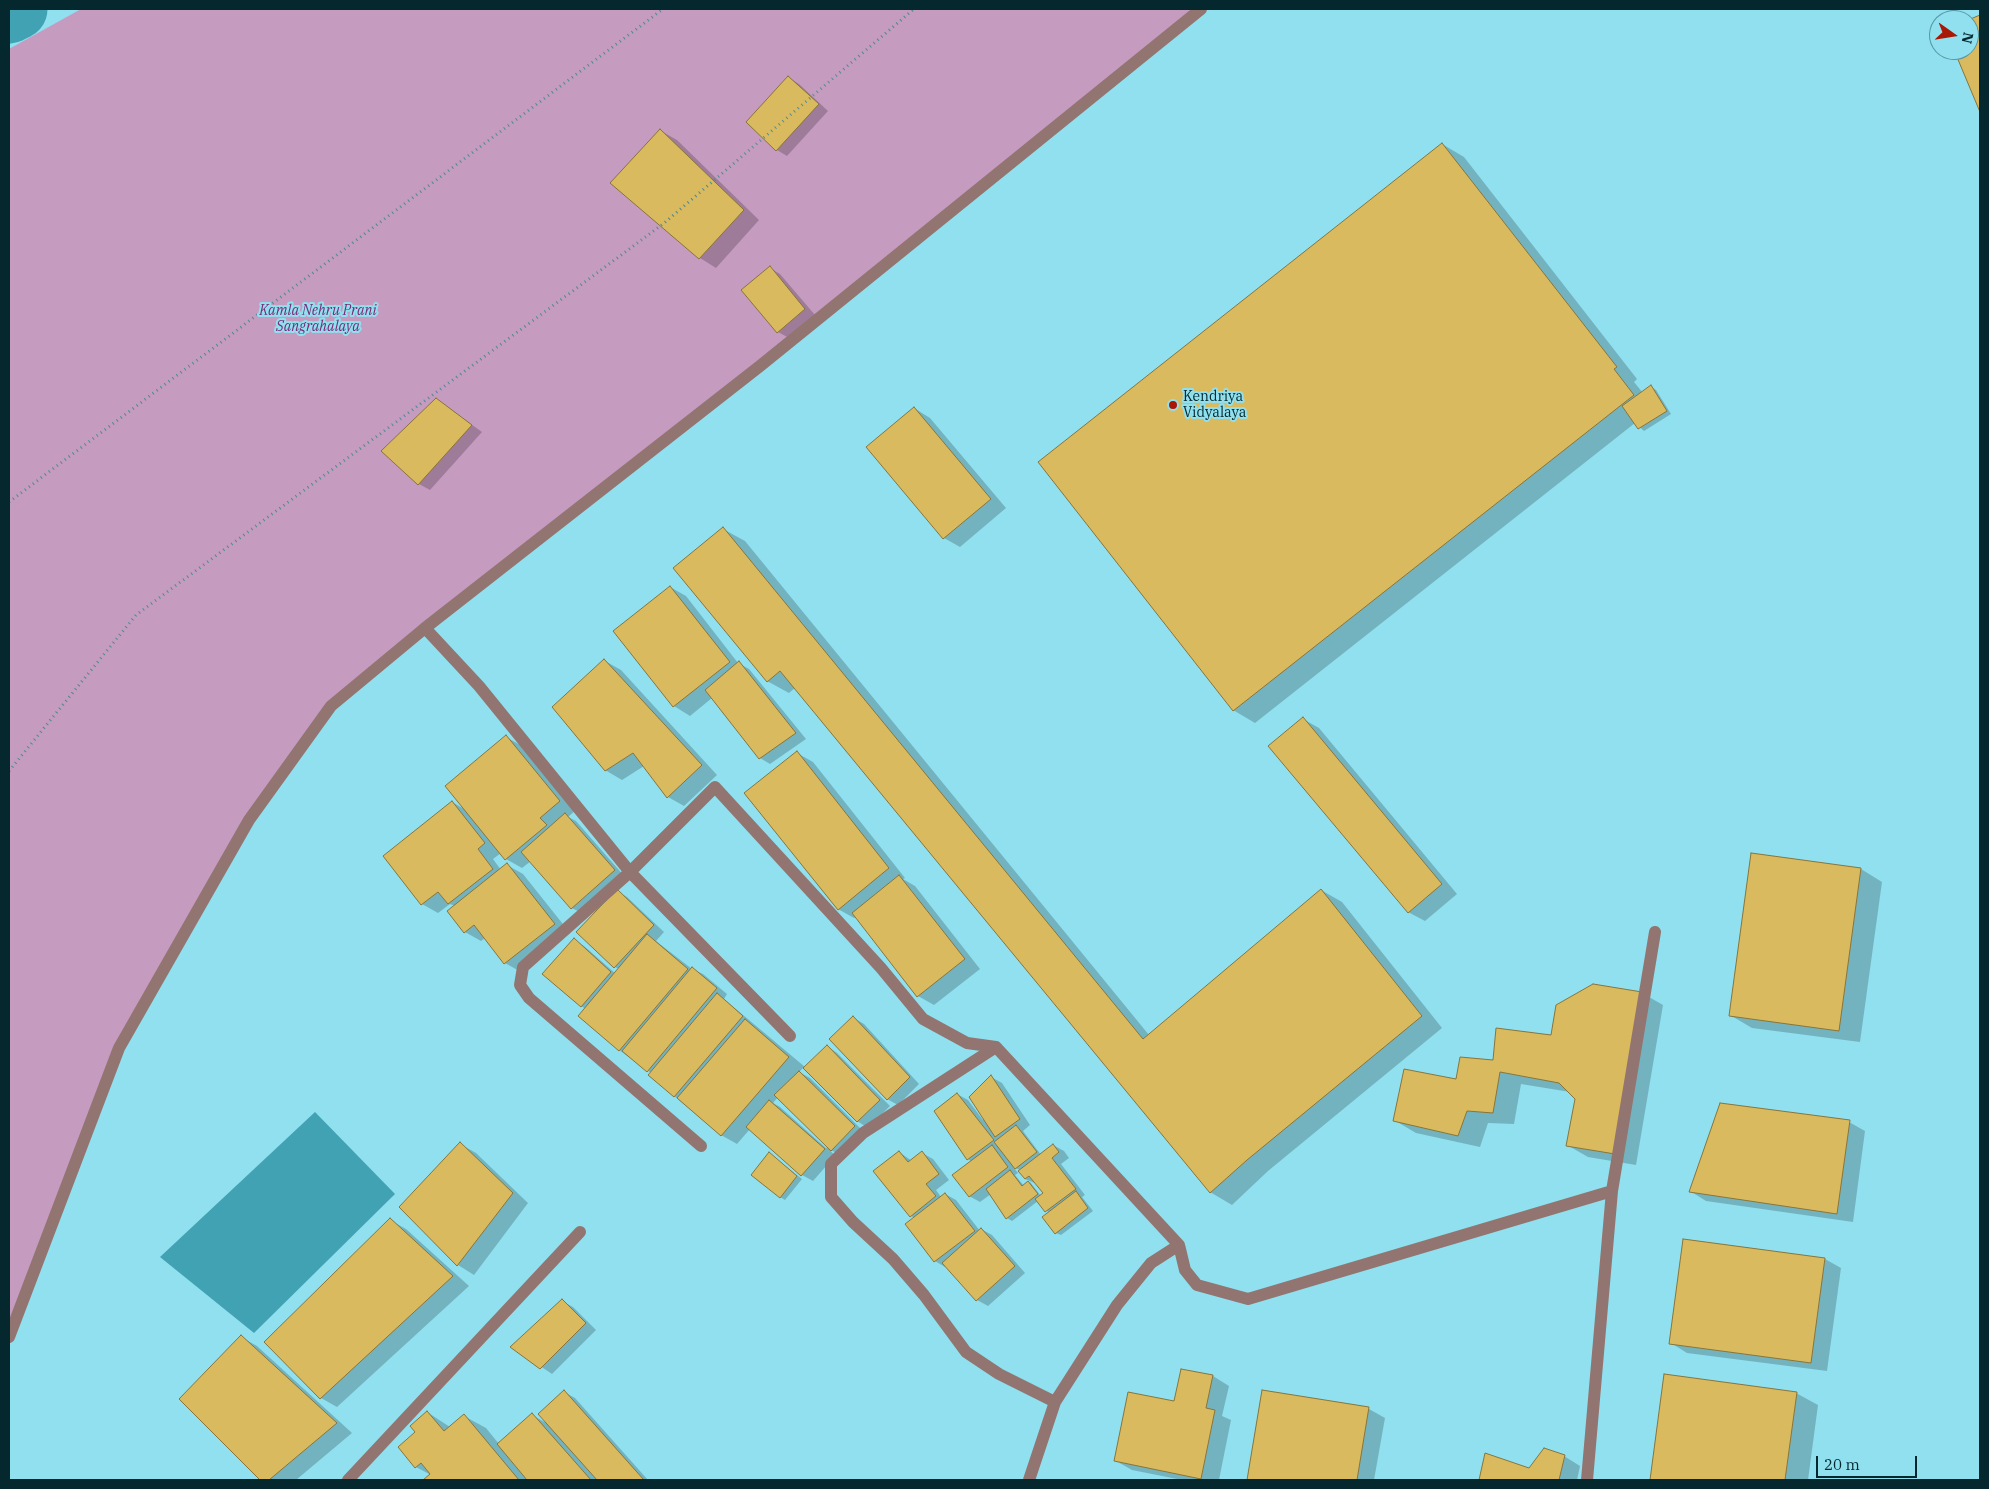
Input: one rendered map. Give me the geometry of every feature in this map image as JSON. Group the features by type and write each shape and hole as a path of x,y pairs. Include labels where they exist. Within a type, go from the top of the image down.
{"street":[{"path":"9,1337 120,1048 249,820 331,706 425,628 760,366 1201,9"},
{"path":"425,628 479,686 630,872 790,1036"},
{"path":"701,1146 529,998 520,985 523,967 630,872 715,787 880,968 923,1020 967,1043 996,1047 1179,1245 1186,1270 1197,1285 1248,1299 1612,1192"},
{"path":"1587,1480 1612,1192 1655,932"},
{"path":"996,1047 863,1133 831,1164 831,1197 853,1222 893,1259 924,1296 966,1352 999,1374 1055,1402"},
{"path":"348,1480 580,1232"},
{"path":"1029,1480 1055,1402 1117,1305 1151,1263 1179,1245"}],"path":[{"path":"9,502 663,9"},
{"path":"9,771 136,615 663,224 914,9"}],"green space":[{"name":"Kamla Nehru Prani Sangrahalaya","path":"81,9 1201,9 331,706 249,820 119,1048 9,1337 9,49"}],"water":[{"path":"315,1112 395,1194 254,1333 160,1257"}],"building":[{"path":"1979,15 1980,112 1958,60 1979,60"},
{"path":"788,76 819,104 776,151 746,122"},
{"path":"660,129 744,210 699,259 610,183"},
{"path":"1442,143 1617,367 1614,369 1634,395 1233,711 1038,462"},
{"path":"770,266 805,309 777,333 741,290"},
{"path":"1651,385 1667,411 1638,429 1622,406"},
{"path":"436,398 472,425 418,485 381,451"},
{"path":"914,407 991,499 943,539 866,447"},
{"path":"723,527 1143,1039 1321,889 1422,1016 1247,1160 1210,1193 780,671 767,682 673,568"},
{"path":"670,586 730,662 673,707 613,631"},
{"path":"604,659 702,765 667,798 633,753 605,771 552,707"},
{"path":"739,661 796,733 759,759 705,690"},
{"path":"1303,717 1442,884 1408,913 1268,746"},
{"path":"506,735 560,801 540,818 547,825 505,860 445,786"},
{"path":"797,751 889,868 838,910 744,793"},
{"path":"452,801 485,843 478,849 493,869 448,904 438,892 421,905 383,856"},
{"path":"565,813 615,870 571,909 521,852"},
{"path":"1751,853 1861,868 1839,1031 1729,1016"},
{"path":"507,863 555,924 504,964 474,925 464,933 447,911"},
{"path":"899,875 965,959 917,997 852,913"},
{"path":"617,889 654,925 614,968 576,932"},
{"path":"647,934 688,969 619,1051 578,1016"},
{"path":"574,938 611,972 581,1007 542,974"},
{"path":"692,967 717,988 647,1072 622,1051"},
{"path":"1593,984 1642,992 1615,1154 1566,1146 1575,1099 1559,1083 1500,1072 1493,1113 1467,1111 1458,1136 1393,1121 1404,1069 1456,1079 1460,1057 1493,1060 1496,1028 1551,1035 1556,1005"},
{"path":"717,993 743,1016 674,1097 648,1075"},
{"path":"853,1016 910,1077 887,1100 829,1039"},
{"path":"745,1019 789,1057 721,1136 677,1098"},
{"path":"827,1045 880,1100 857,1122 803,1068"},
{"path":"799,1071 855,1126 831,1151 774,1095"},
{"path":"991,1075 1020,1119 995,1137 969,1097"},
{"path":"957,1093 994,1140 967,1160 934,1111"},
{"path":"769,1100 825,1149 801,1176 746,1127"},
{"path":"1720,1103 1850,1120 1837,1214 1689,1192"},
{"path":"1016,1125 1037,1152 1015,1169 994,1142"},
{"path":"460,1142 513,1193 457,1266 399,1207"},
{"path":"1053,1144 1059,1152 1052,1158 1076,1189 1045,1212 1035,1199 1043,1193 1029,1176 1025,1179 1018,1171"},
{"path":"992,1145 1008,1167 969,1197 952,1175"},
{"path":"899,1151 908,1162 922,1151 939,1174 926,1184 936,1196 910,1217 873,1171"},
{"path":"769,1152 797,1176 780,1198 751,1175"},
{"path":"1010,1170 1022,1186 1028,1181 1038,1194 1006,1219 986,1189"},
{"path":"1076,1191 1088,1208 1055,1234 1042,1217"},
{"path":"945,1193 975,1231 934,1262 905,1224"},
{"path":"390,1218 453,1276 320,1399 264,1342"},
{"path":"981,1228 1015,1266 976,1301 942,1263"},
{"path":"1683,1239 1825,1258 1811,1363 1669,1344"},
{"path":"562,1299 586,1323 540,1369 510,1347"},
{"path":"241,1335 337,1423 269,1480 260,1480 179,1399"},
{"path":"1181,1369 1213,1375 1206,1408 1215,1410 1201,1479 1114,1461 1128,1392 1174,1401"},
{"path":"1664,1374 1797,1392 1785,1480 1650,1480"},
{"path":"564,1390 644,1480 597,1480 538,1414"},
{"path":"1262,1390 1369,1407 1357,1480 1247,1480"},
{"path":"427,1411 444,1431 464,1414 519,1480 423,1480 430,1474 421,1463 415,1468 398,1447 415,1432 410,1426"},
{"path":"532,1413 591,1480 527,1480 497,1444"},
{"path":"1544,1448 1565,1455 1559,1480 1479,1480 1485,1453 1529,1468"}],"waterway":[{"path":"9,13 17,9"}],"place":[{"name":"Kendriya Vidyalaya","path":"1173,405"}]}
